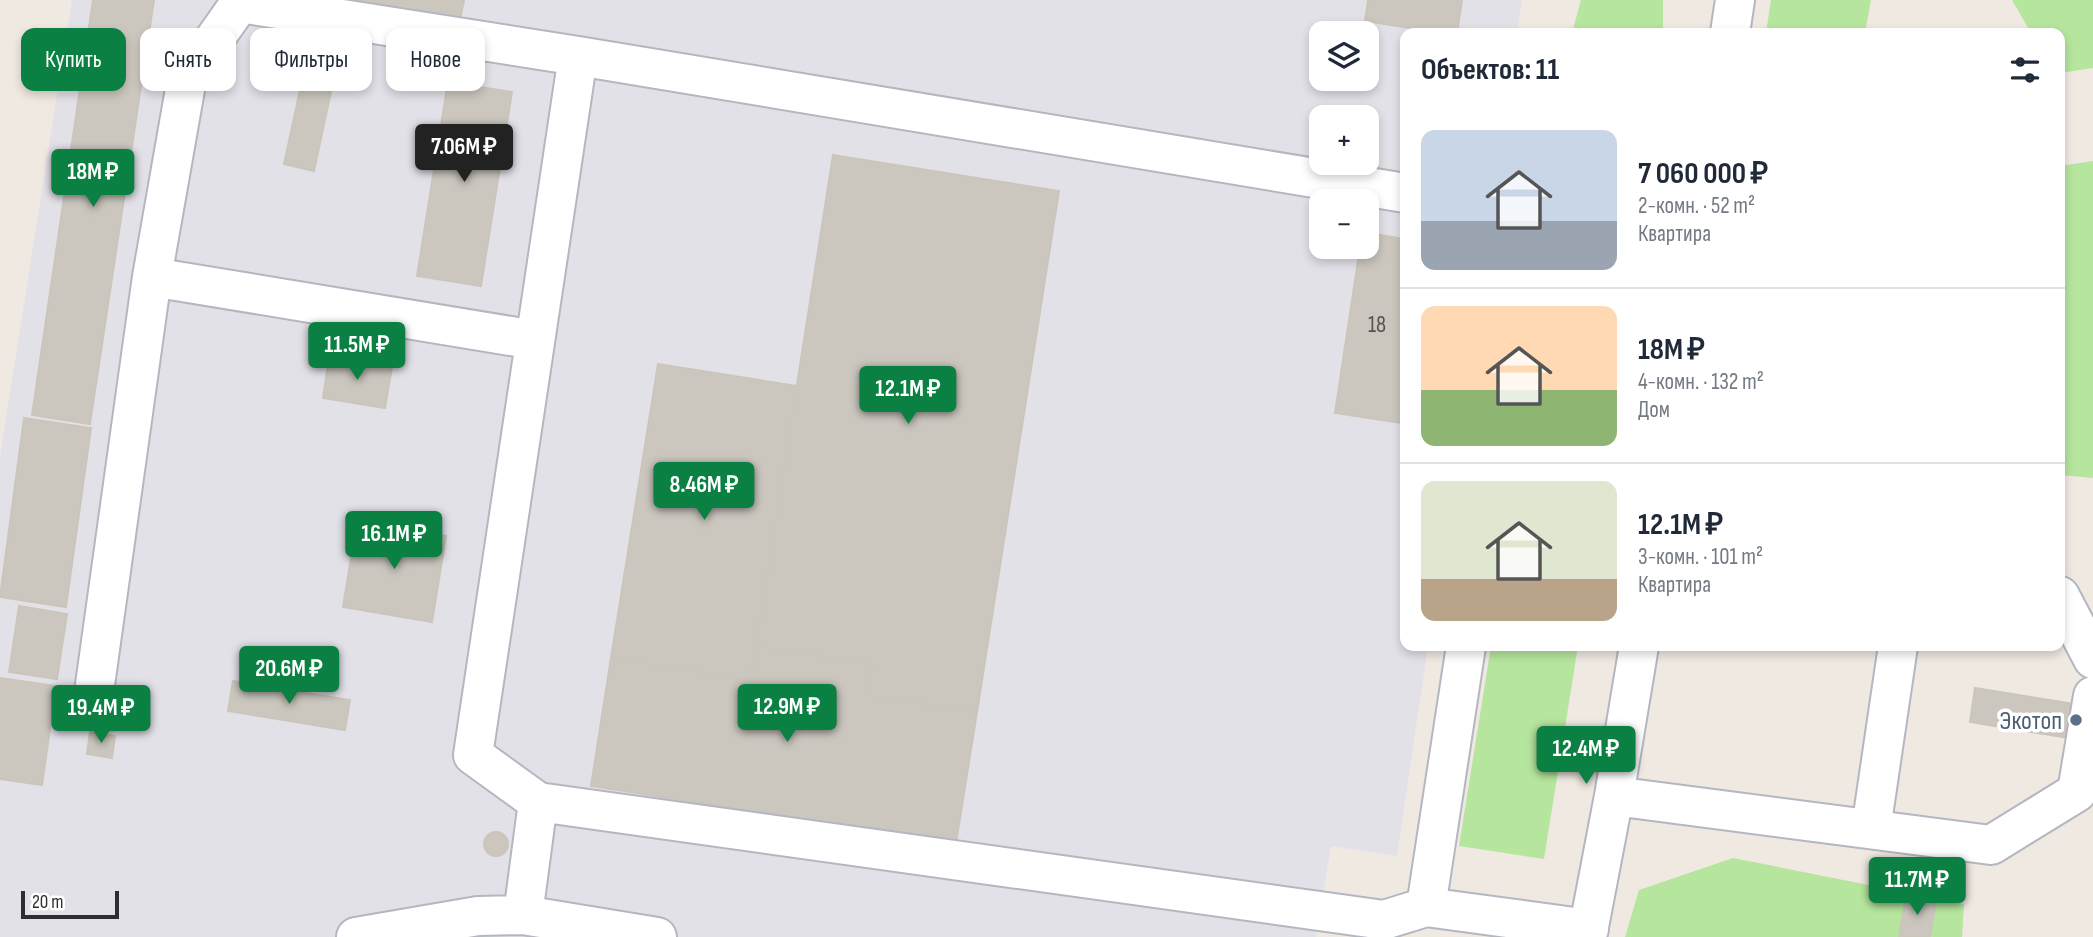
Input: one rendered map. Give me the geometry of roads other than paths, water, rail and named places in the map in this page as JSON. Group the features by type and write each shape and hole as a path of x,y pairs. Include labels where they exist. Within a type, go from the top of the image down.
{"street":[{"path":"1731,28 1735,0"},
{"path":"94,692 152,277 187,78 240,4 578,56 1400,192"},
{"path":"578,56 472,755 538,802 1384,920 1426,907 1460,925 1588,933 1638,651"},
{"path":"152,277 535,340"},
{"path":"2065,606 2093,659"},
{"path":"1426,907 1465,651"},
{"path":"1871,829 1897,651"},
{"path":"1614,796 1991,845 2077,792 2093,696"},
{"path":"523,915 538,802"},
{"path":"356,937 478,916 523,915 657,937"}],"place":[{"name":"Экотоп","path":"2076,720"}]}
